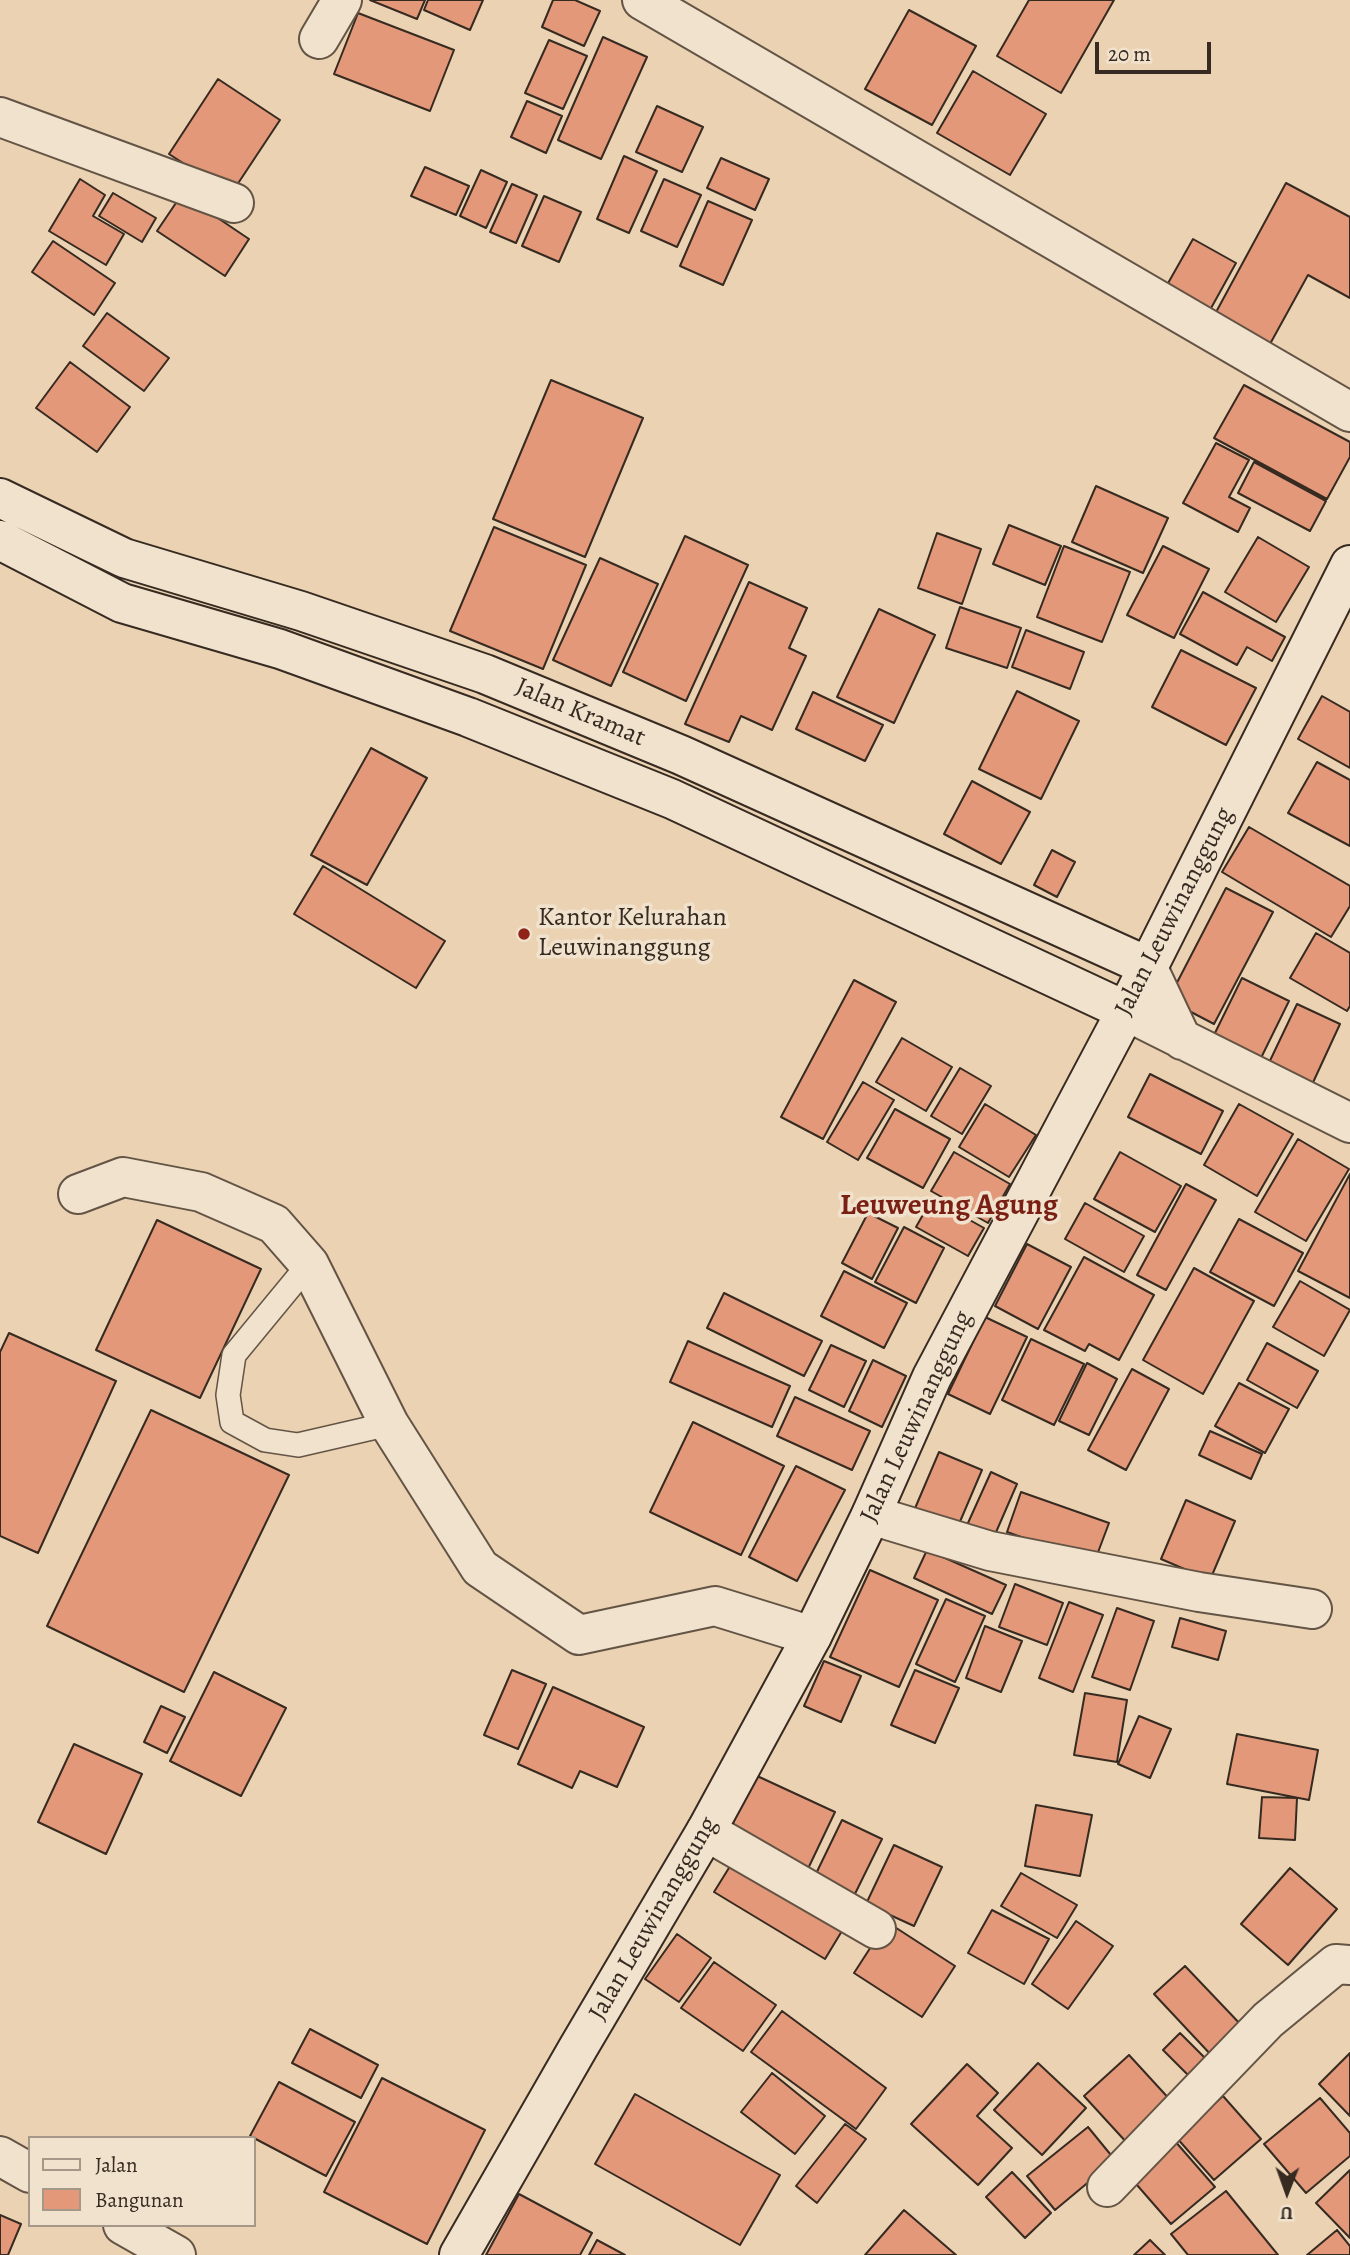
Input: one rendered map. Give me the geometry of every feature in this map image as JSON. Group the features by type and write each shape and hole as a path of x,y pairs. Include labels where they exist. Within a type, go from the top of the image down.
{"main road":[{"path":"319,39 342,0"},
{"path":"642,0 1350,412"},
{"path":"0,117 234,203"},
{"path":"0,540 9,502"},
{"name":"Jalan Kramat","path":"9,502 124,558 301,611 485,674 681,755 1147,966"},
{"name":"Jalan Kramat","path":"0,540 122,603 293,653 468,717 672,799 1126,1011 1350,1124"},
{"name":"Jalan Leuwinanggung","path":"459,2255 706,1830 812,1636 871,1514 932,1377 1126,1011 1350,565"},
{"path":"1147,966 1182,1040"},
{"path":"78,1194 123,1177 201,1192 274,1224 309,1264 389,1424 480,1568 579,1635 715,1606 812,1636"},
{"path":"871,1514 990,1551 1199,1592 1312,1609"},
{"path":"706,1830 876,1929"},
{"path":"1107,2187 1268,2020 1336,1964 1350,1965"},
{"path":"0,2157 28,2172"},
{"path":"127,2227 176,2255"}],"lane":[{"path":"309,1264 234,1355 228,1395 232,1422 265,1440 298,1445 389,1424"}],"building":[{"path":"370,0 425,0 417,19"},
{"path":"428,0 483,0 470,30 424,10"},
{"path":"553,0 575,0 600,11 584,46 542,27"},
{"path":"1029,0 1114,0 1061,93 997,56"},
{"path":"909,10 976,46 932,125 865,89"},
{"path":"358,13 454,50 430,111 334,74"},
{"path":"603,37 647,57 601,159 558,140"},
{"path":"549,40 587,56 563,109 525,93"},
{"path":"973,71 1046,114 1010,175 937,133"},
{"path":"218,79 280,120 231,194 169,154"},
{"path":"527,101 562,116 546,153 511,137"},
{"path":"657,106 703,127 682,172 636,152"},
{"path":"624,156 657,171 629,233 597,219"},
{"path":"721,158 769,179 755,210 707,188"},
{"path":"425,167 469,186 456,215 411,196"},
{"path":"481,170 507,182 486,228 460,216"},
{"path":"80,179 105,195 93,216 124,234 106,265 49,231"},
{"path":"664,179 701,195 677,247 641,231"},
{"path":"1286,183 1350,217 1350,298 1308,275 1270,344 1215,314"},
{"path":"512,184 537,195 516,243 490,232"},
{"path":"113,193 156,218 142,242 99,216"},
{"path":"182,194 249,239 225,276 157,231"},
{"path":"544,196 581,212 559,262 522,246"},
{"path":"708,201 752,220 723,285 680,266"},
{"path":"1193,239 1236,263 1210,310 1167,285"},
{"path":"53,241 115,283 94,315 32,272"},
{"path":"107,313 169,358 144,391 83,346"},
{"path":"70,362 130,407 97,452 36,408"},
{"path":"551,380 643,418 585,557 493,519"},
{"path":"1244,385 1350,442 1350,457 1327,499 1214,438"},
{"path":"1216,443 1249,460 1229,497 1250,508 1238,532 1183,503"},
{"path":"1254,462 1326,501 1310,531 1238,493"},
{"path":"1096,486 1168,518 1143,573 1072,542"},
{"path":"1009,525 1061,546 1045,585 993,564"},
{"path":"494,527 586,565 543,669 450,631"},
{"path":"937,533 981,549 962,604 918,588"},
{"path":"685,536 748,565 686,701 623,672"},
{"path":"1258,537 1309,567 1276,622 1225,592"},
{"path":"1064,546 1130,572 1102,642 1037,617"},
{"path":"1163,546 1209,569 1174,638 1127,615"},
{"path":"600,558 658,584 611,686 553,660"},
{"path":"749,582 807,608 789,648 806,656 772,730 741,716 729,742 685,724"},
{"path":"1203,592 1285,637 1272,661 1247,647 1237,665 1180,634"},
{"path":"960,607 1021,628 1007,668 946,648"},
{"path":"879,609 935,635 894,723 837,697"},
{"path":"1026,630 1084,652 1070,689 1012,667"},
{"path":"1181,650 1256,688 1226,745 1152,707"},
{"path":"1017,691 1079,721 1041,799 979,769"},
{"path":"813,692 883,725 865,761 796,729"},
{"path":"1322,696 1350,712 1350,768 1298,739"},
{"path":"371,748 427,778 367,885 311,855"},
{"path":"1317,762 1350,780 1350,846 1288,813"},
{"path":"972,781 1030,812 1001,864 944,834"},
{"path":"1249,827 1350,886 1350,906 1331,937 1222,872"},
{"path":"1052,850 1075,862 1057,897 1034,885"},
{"path":"323,866 445,941 416,988 294,914"},
{"path":"1226,888 1273,912 1214,1024 1168,1000"},
{"path":"1316,933 1350,953 1350,1006 1347,1011 1290,978"},
{"path":"1242,978 1289,1001 1259,1062 1212,1039"},
{"path":"854,980 896,1002 823,1139 781,1117"},
{"path":"1297,1004 1340,1024 1310,1089 1266,1069"},
{"path":"902,1038 952,1067 926,1111 876,1082"},
{"path":"960,1068 991,1086 962,1134 931,1116"},
{"path":"1150,1074 1223,1111 1201,1154 1128,1117"},
{"path":"863,1082 894,1100 858,1160 827,1142"},
{"path":"985,1104 1036,1135 1009,1177 959,1147"},
{"path":"1239,1104 1293,1134 1257,1196 1204,1165"},
{"path":"895,1109 950,1139 923,1188 867,1158"},
{"path":"1298,1139 1349,1169 1306,1241 1255,1212"},
{"path":"954,1152 1010,1184 988,1223 931,1191"},
{"path":"1120,1152 1181,1186 1155,1232 1094,1199"},
{"path":"1350,1174 1350,1298 1298,1271"},
{"path":"1186,1184 1216,1200 1166,1290 1137,1275"},
{"path":"932,1199 984,1228 968,1256 916,1227"},
{"path":"1085,1203 1144,1236 1124,1272 1065,1239"},
{"path":"868,1213 898,1228 872,1279 842,1263"},
{"path":"1239,1219 1303,1253 1274,1306 1210,1272"},
{"path":"157,1220 261,1269 200,1398 96,1350"},
{"path":"904,1227 944,1248 916,1303 875,1282"},
{"path":"1027,1244 1071,1267 1038,1329 995,1306"},
{"path":"1084,1257 1154,1295 1119,1360 1089,1344 1085,1351 1044,1330"},
{"path":"1194,1268 1254,1301 1203,1394 1143,1360"},
{"path":"844,1271 907,1303 884,1348 821,1316"},
{"path":"1300,1281 1350,1310 1324,1356 1273,1327"},
{"path":"724,1293 822,1341 804,1376 707,1328"},
{"path":"985,1317 1027,1337 990,1414 948,1394"},
{"path":"9,1333 116,1381 38,1553 0,1536 0,1352"},
{"path":"1031,1339 1084,1364 1054,1425 1002,1400"},
{"path":"688,1341 790,1386 772,1427 670,1382"},
{"path":"1267,1343 1318,1371 1297,1408 1247,1380"},
{"path":"831,1345 866,1361 844,1407 809,1390"},
{"path":"873,1360 906,1376 882,1427 849,1411"},
{"path":"1087,1363 1117,1379 1089,1435 1059,1421"},
{"path":"1132,1369 1169,1389 1126,1470 1088,1450"},
{"path":"1239,1383 1289,1409 1265,1453 1215,1426"},
{"path":"795,1397 870,1431 852,1470 777,1436"},
{"path":"151,1410 289,1475 184,1692 47,1626"},
{"path":"693,1422 784,1466 741,1555 650,1512"},
{"path":"1210,1431 1262,1454 1251,1479 1199,1455"},
{"path":"939,1452 982,1470 956,1531 913,1513"},
{"path":"796,1466 845,1490 797,1581 749,1557"},
{"path":"991,1472 1017,1484 990,1546 963,1534"},
{"path":"1021,1492 1109,1523 1094,1563 1007,1532"},
{"path":"1186,1500 1235,1521 1210,1580 1161,1559"},
{"path":"927,1550 1006,1585 992,1614 914,1578"},
{"path":"870,1570 938,1600 899,1687 830,1657"},
{"path":"1015,1584 1063,1603 1047,1645 999,1627"},
{"path":"946,1599 985,1616 955,1682 916,1664"},
{"path":"1069,1602 1103,1615 1073,1692 1039,1678"},
{"path":"1117,1608 1154,1621 1130,1690 1092,1677"},
{"path":"1180,1618 1226,1631 1218,1660 1172,1647"},
{"path":"985,1626 1022,1641 1001,1692 966,1678"},
{"path":"824,1661 861,1676 841,1722 804,1706"},
{"path":"512,1670 546,1684 518,1749 484,1735"},
{"path":"915,1670 959,1688 935,1743 891,1725"},
{"path":"214,1672 286,1708 241,1796 170,1761"},
{"path":"553,1687 644,1727 617,1787 580,1771 572,1788 518,1764"},
{"path":"1085,1693 1127,1700 1117,1762 1074,1755"},
{"path":"161,1706 185,1717 167,1753 144,1742"},
{"path":"1139,1716 1171,1729 1150,1778 1118,1764"},
{"path":"1237,1734 1318,1750 1309,1800 1227,1784"},
{"path":"74,1744 142,1774 106,1854 38,1822"},
{"path":"755,1775 835,1812 805,1875 726,1838"},
{"path":"1262,1797 1297,1798 1295,1840 1259,1838"},
{"path":"1036,1805 1092,1815 1080,1876 1025,1866"},
{"path":"842,1820 882,1839 849,1906 810,1886"},
{"path":"894,1845 942,1867 914,1926 866,1904"},
{"path":"737,1855 848,1921 825,1959 714,1892"},
{"path":"1290,1868 1337,1909 1288,1965 1241,1924"},
{"path":"1021,1873 1077,1905 1057,1938 1001,1906"},
{"path":"992,1910 1049,1939 1024,1984 968,1953"},
{"path":"1076,1921 1113,1946 1068,2009 1032,1984"},
{"path":"887,1922 955,1966 922,2017 854,1973"},
{"path":"677,1934 711,1958 679,2002 645,1979"},
{"path":"714,1962 776,2005 743,2051 681,2008"},
{"path":"1185,1966 1244,2028 1213,2057 1154,1994"},
{"path":"782,2011 886,2088 856,2129 751,2052"},
{"path":"310,2029 378,2065 361,2098 292,2063"},
{"path":"1180,2033 1209,2062 1192,2079 1163,2050"},
{"path":"1350,2053 1350,2116 1319,2084"},
{"path":"1129,2055 1173,2103 1128,2144 1084,2096"},
{"path":"1038,2063 1086,2108 1042,2155 994,2110"},
{"path":"967,2064 998,2093 977,2116 1012,2148 978,2185 911,2124"},
{"path":"772,2073 825,2116 795,2154 741,2112"},
{"path":"382,2078 485,2130 427,2244 324,2192"},
{"path":"279,2082 355,2122 326,2176 256,2139 256,2136 250,2136"},
{"path":"635,2094 780,2175 740,2245 595,2164"},
{"path":"1223,2096 1261,2139 1214,2180 1176,2137"},
{"path":"1320,2098 1350,2133 1350,2156 1306,2193 1264,2144"},
{"path":"845,2124 866,2139 817,2203 796,2186"},
{"path":"1088,2127 1115,2160 1055,2210 1027,2176"},
{"path":"1174,2140 1215,2187 1171,2224 1130,2177"},
{"path":"1350,2170 1350,2238 1316,2203"},
{"path":"1012,2172 1051,2213 1025,2238 986,2197"},
{"path":"1226,2191 1278,2255 1188,2255 1171,2234"},
{"path":"519,2194 592,2233 580,2255 486,2255"},
{"path":"904,2210 956,2255 865,2255"},
{"path":"0,2215 21,2224 8,2255 0,2255"},
{"path":"1337,2230 1350,2246 1350,2255 1307,2255"},
{"path":"597,2240 625,2255 589,2255"},
{"path":"1150,2240 1165,2255 1134,2255"}],"place":[{"name":"Kantor Kelurahan Leuwinanggung","path":"524,934"}],"district":[{"name":"Leuweung Agung","path":"949,1207"}]}
